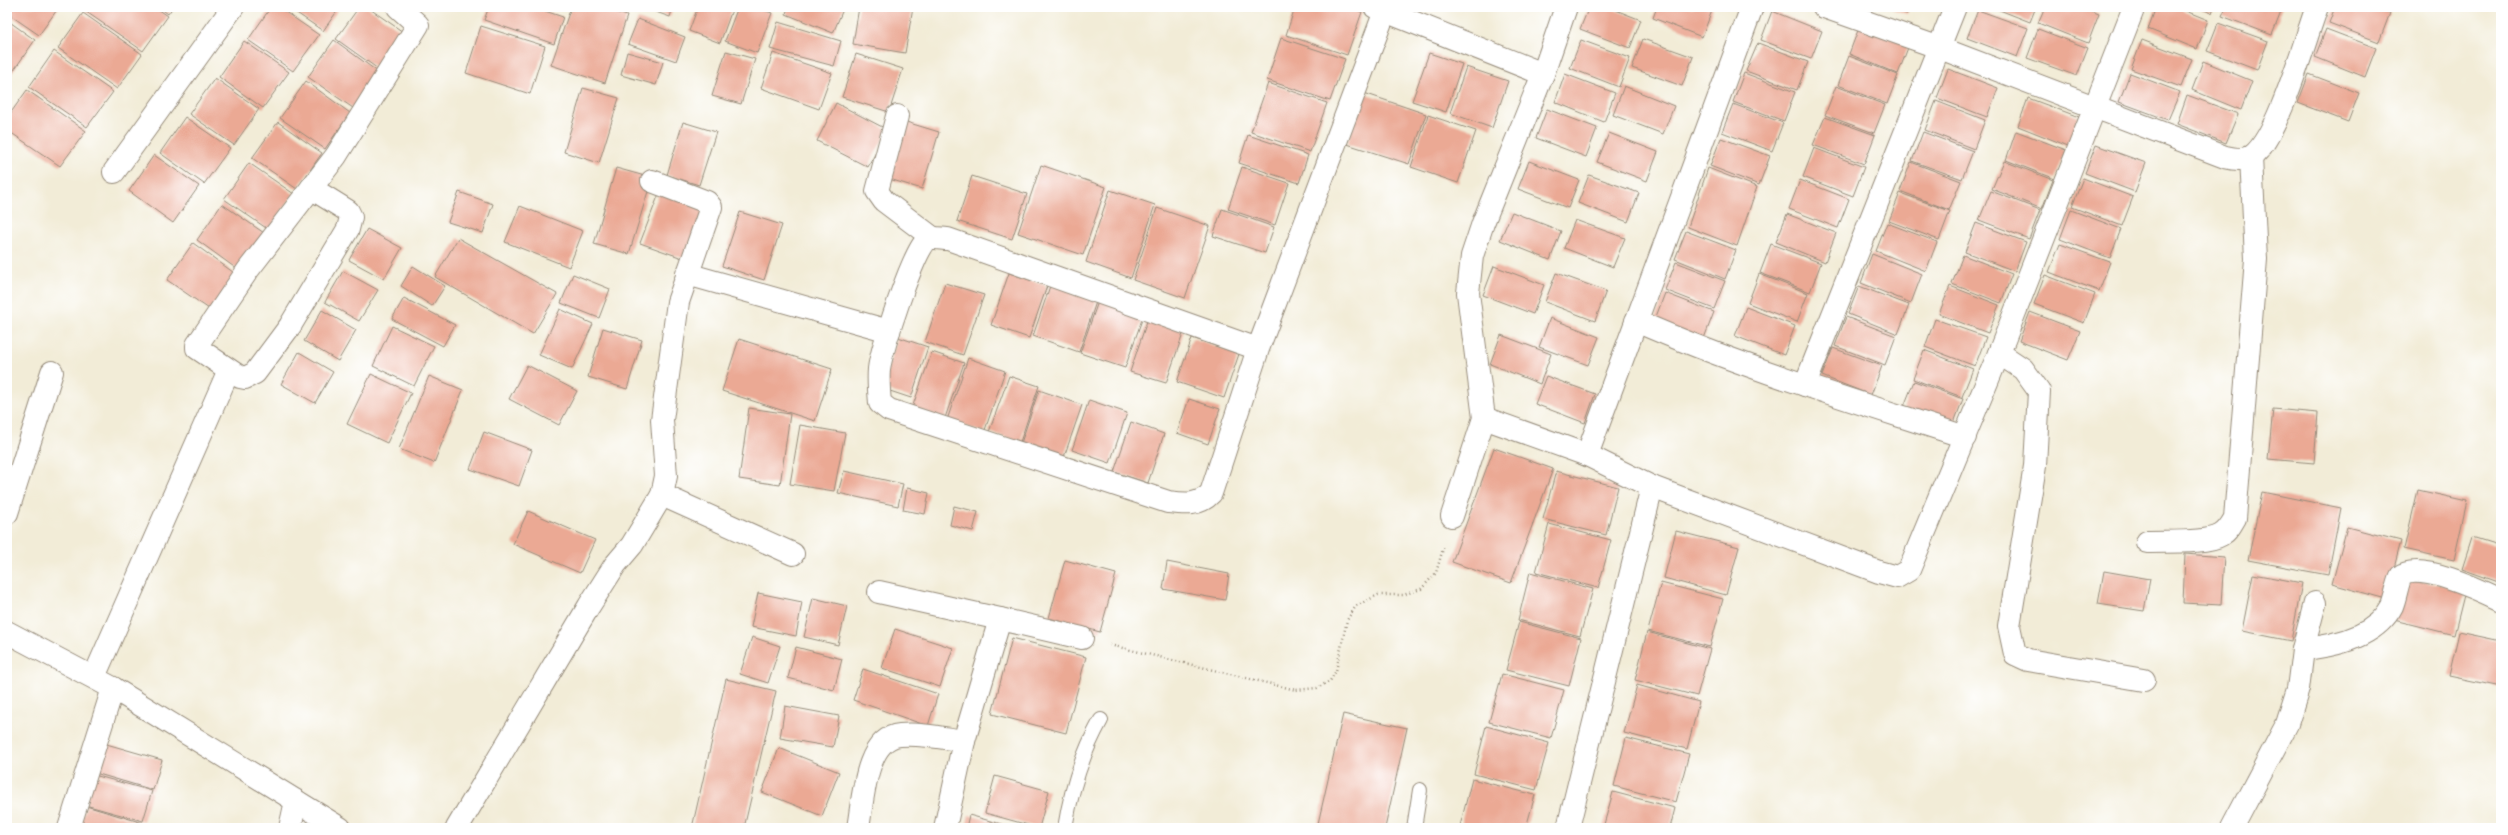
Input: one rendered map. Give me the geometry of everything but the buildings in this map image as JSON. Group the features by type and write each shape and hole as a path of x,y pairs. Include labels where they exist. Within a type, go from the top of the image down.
{"street":[{"path":"114,172 233,7"},
{"path":"311,188 348,211 351,217 348,229 290,326 255,373 245,378 197,348 197,345 248,270 311,188 336,156 418,24 398,7"},
{"path":"1452,516 1484,418 1468,293 1472,256 1483,223 1543,74 1566,7"},
{"path":"1587,455 1752,7"},
{"path":"1824,7 1940,48 2096,110 2225,158 2238,160 2252,157 2265,141 2277,116 2317,7"},
{"path":"1805,384 1940,48 1955,7"},
{"path":"1484,418 1587,455 1652,487 1897,577 1909,570 1999,353 2096,110 2134,7"},
{"path":"1258,348 948,239 933,238 926,240 918,253 889,330 879,369 880,403 889,410 1168,502 1184,504 1203,501 1211,493 1258,348 1380,9 1543,74"},
{"path":"897,116 877,191 884,201 933,238"},
{"path":"2147,542 2204,539 2220,536 2228,530 2235,518 2256,259 2252,157"},
{"path":"457,828 614,565 632,545 662,494 666,476 662,420 678,302 687,274 704,232 711,207 707,202 652,181"},
{"path":"687,274 889,330"},
{"path":"1636,321 1684,342 1965,438"},
{"path":"1999,353 2023,369 2039,391 2035,466 2009,626 2015,654 2028,660 2144,680"},
{"path":"94,677 230,370"},
{"path":"7,514 52,372"},
{"path":"1568,828 1652,487"},
{"path":"662,494 793,554"},
{"path":"2303,649 2331,646 2373,627 2384,617 2392,605 2401,576 2409,572 2440,576 2465,583 2501,600"},
{"path":"879,592 1082,638"},
{"path":"2232,828 2287,724 2298,689 2303,649 2315,603"},
{"path":"945,828 964,740 1000,619"},
{"path":"7,632 113,688 340,828"},
{"path":"69,828 113,688"},
{"path":"858,828 872,758 879,744 889,737 900,734 964,740"},
{"path":"290,828 296,801"}],"lane":[{"path":"1065,828 1069,801 1086,746 1101,720"},
{"path":"1414,828 1420,790"}],"path":[{"path":"1082,638 1296,690 1317,688 1330,681 1336,671 1347,620 1356,606 1378,595 1404,595 1421,589 1436,573 1452,516"}]}
